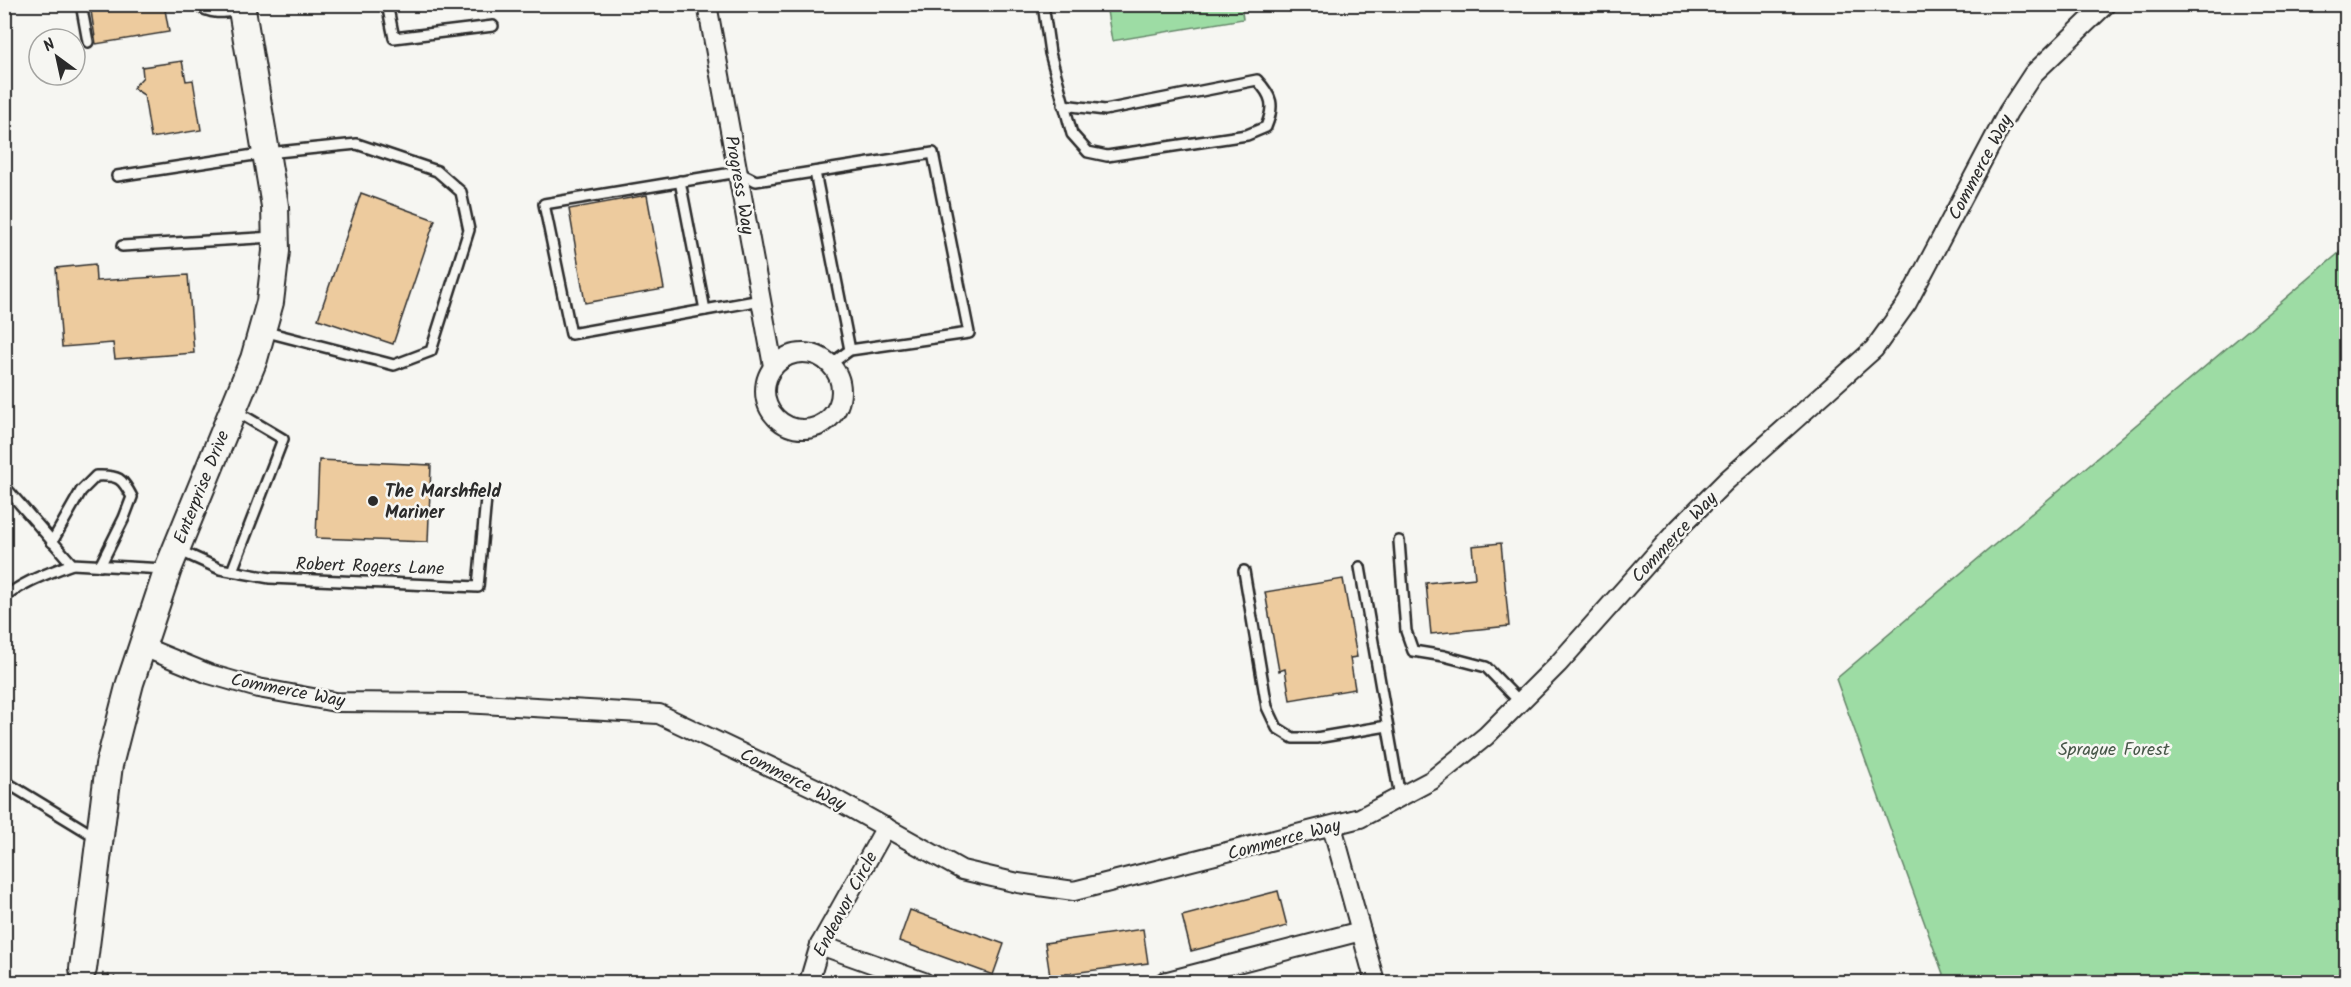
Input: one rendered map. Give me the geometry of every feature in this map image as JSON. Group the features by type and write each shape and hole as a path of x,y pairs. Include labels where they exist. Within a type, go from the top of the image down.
{"street":[{"name":"Progress Way","path":"707,4 773,366 767,378 765,392 767,405 774,416 784,425 797,429 810,429 823,424 833,416 840,404 842,392 841,380 831,364"},
{"name":"Commerce Way","path":"141,646 209,674 258,688 335,702 463,703 659,714 815,788 962,870 1018,883 1074,891 1360,818 1432,780 1486,736 1558,664 1679,528 1726,481 1874,349 1907,303 2008,112 2033,74 2106,4"},
{"name":"Enterprise Drive","path":"82,976 110,765 141,646 172,559 234,410 262,331 274,273 275,206 242,7"},
{"path":"773,366 782,358 805,352 817,355 831,364"},
{"path":"1332,826 1374,982"},
{"name":"Endeavor Circle","path":"809,982 820,945 886,827"},
{"path":"1164,982 1361,932"},
{"path":"820,945 924,982"}],"lane":[{"path":"81,4 88,42"},
{"path":"196,4 206,12 224,13 242,7"},
{"path":"387,4 394,38 492,26"},
{"path":"1043,4 1050,53 1064,105 1072,134 1088,152 1107,156 1247,135 1266,126 1272,112 1269,93 1257,80 1105,110 1064,105"},
{"path":"117,176 267,153 357,144 437,171 461,192 469,230 431,351 394,365 262,331"},
{"path":"761,300 571,334 543,204 738,172 756,181 933,153 969,333 850,350 831,364"},
{"path":"815,172 850,350"},
{"path":"680,181 705,310"},
{"path":"122,246 276,237"},
{"path":"232,571 283,439 234,410"},
{"path":"52,542 81,491 96,476 112,475 124,482 132,497 100,566"},
{"path":"4,484 72,564"},
{"name":"Robert Rogers Lane","path":"172,559 270,578 478,587 486,498"},
{"path":"1399,541 1406,631 1413,651 1486,667 1520,702"},
{"path":"7,594 33,579 72,564 100,566 172,559"},
{"path":"1360,567 1400,797"},
{"path":"1244,572 1267,707 1277,728 1293,738 1316,738 1387,726"},
{"path":"4,781 100,840"}],"path":[{"path":"82,976 129,982"}],"green space":[{"path":"1106,5 1241,5 1243,19 1112,41"},
{"name":"Sprague Forest","path":"2346,247 2346,982 1946,982 1836,679"}],"building":[{"path":"90,4 164,4 169,32 96,44"},
{"path":"182,61 186,81 193,80 201,130 151,138 144,95 133,88 143,77 142,67"},
{"path":"361,193 435,220 393,344 318,319"},
{"path":"647,195 664,289 585,303 569,209"},
{"path":"95,264 96,281 188,275 194,353 115,359 113,343 62,347 56,268"},
{"name":"The Marshfield Mariner","path":"319,460 431,465 428,542 316,538"},
{"path":"1501,543 1509,626 1431,634 1426,583 1475,578 1472,546"},
{"path":"1343,579 1357,657 1350,658 1355,689 1290,700 1285,669 1279,671 1265,592"},
{"path":"1278,891 1287,926 1191,951 1182,916"},
{"path":"910,910 1004,944 993,975 899,941"},
{"path":"1143,929 1148,963 1050,976 1045,943"}],"place":[{"name":"The Marshfield Mariner","path":"373,501"}]}
